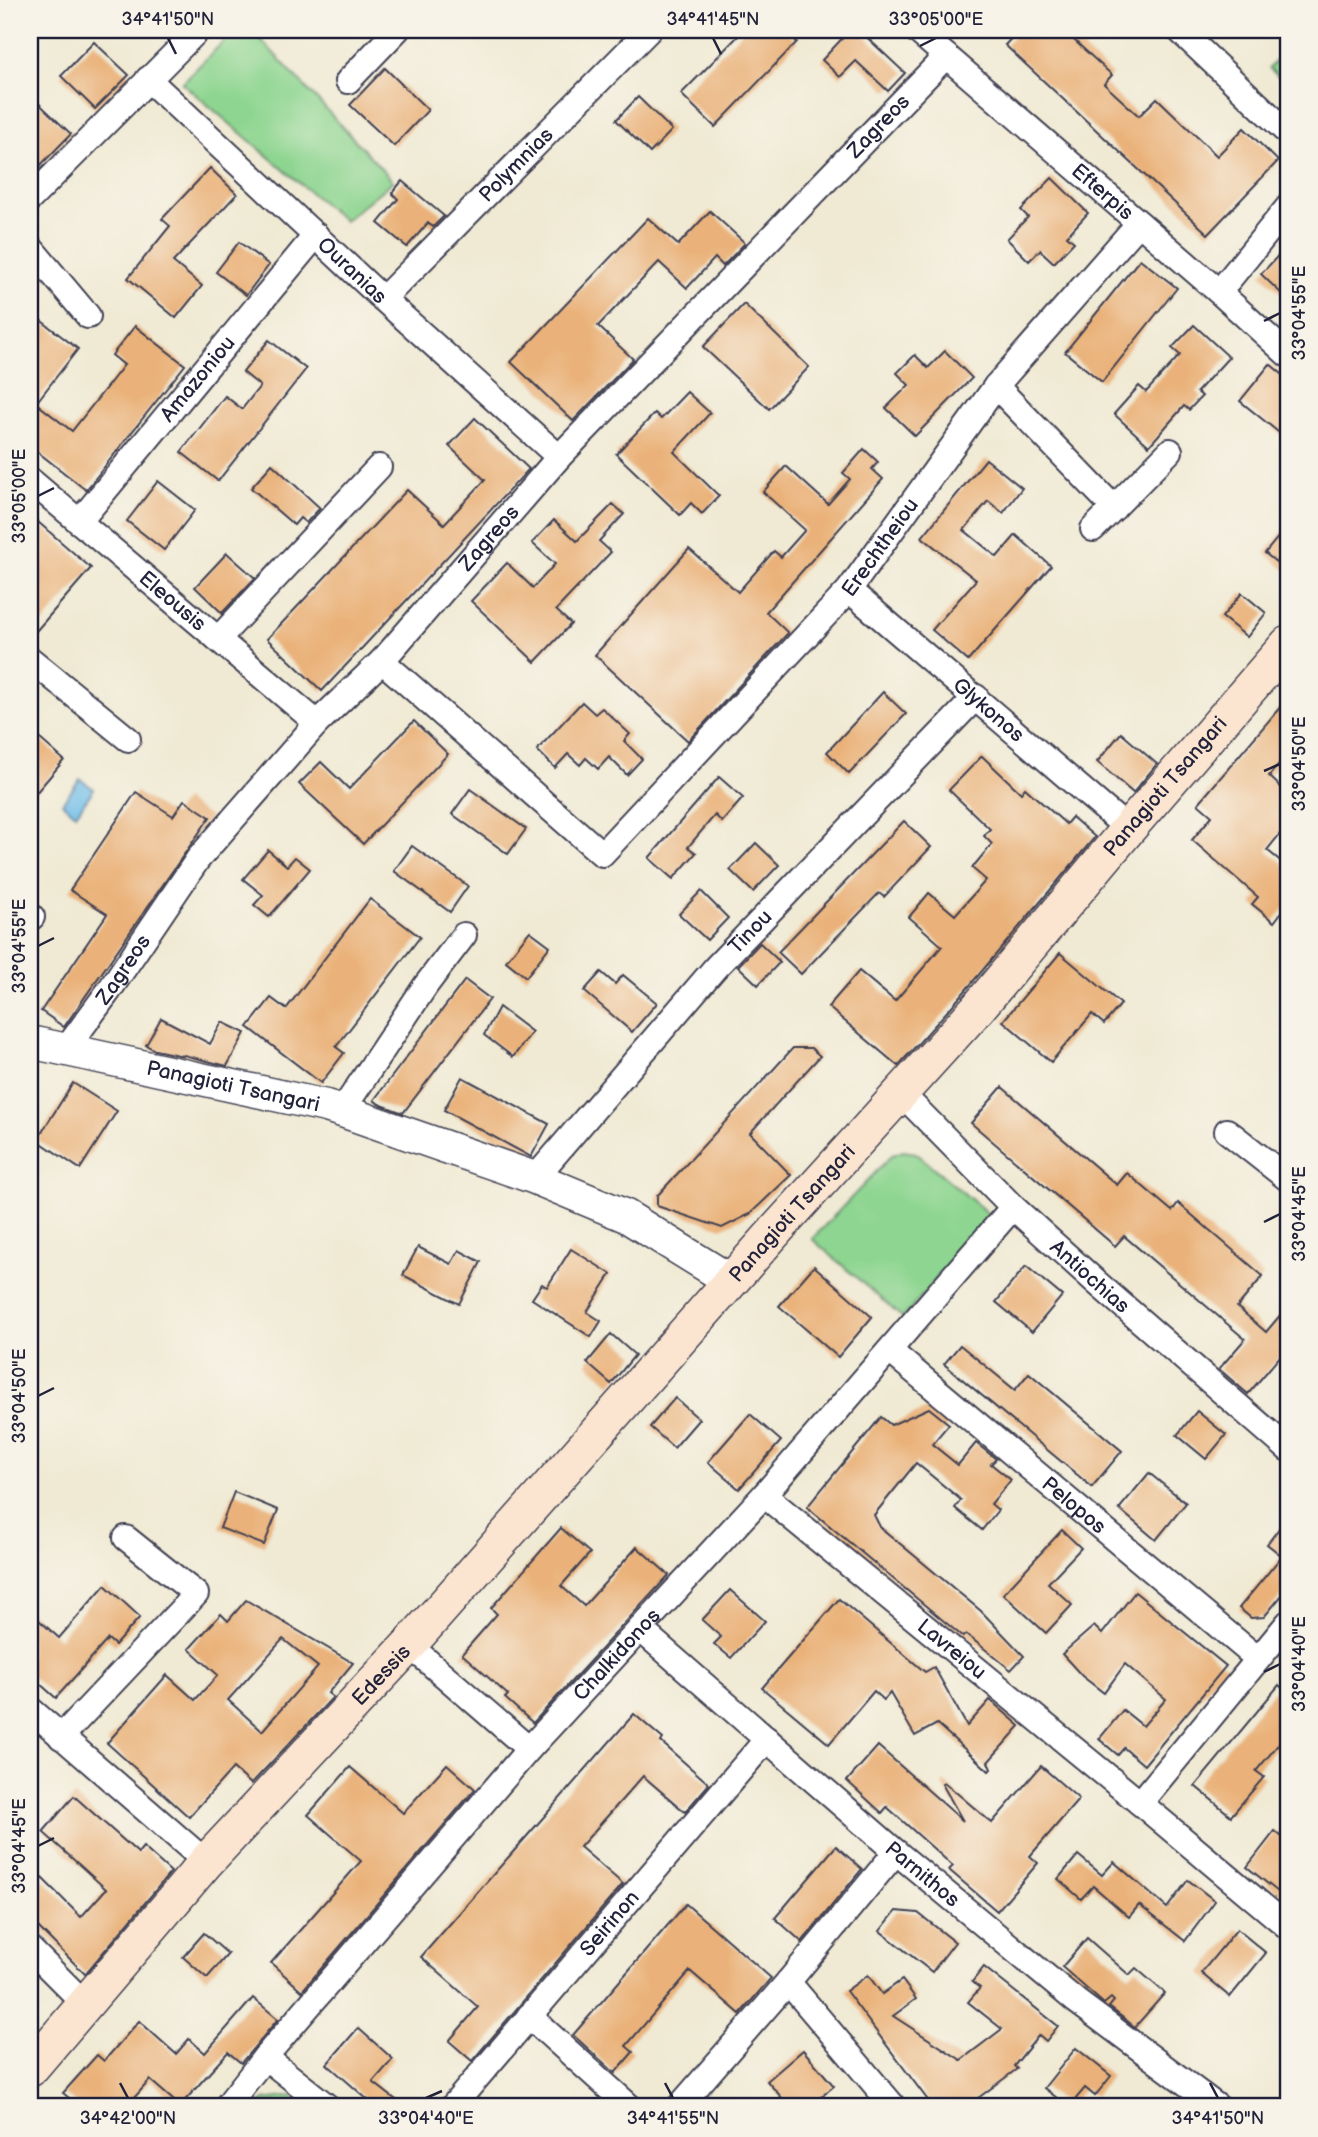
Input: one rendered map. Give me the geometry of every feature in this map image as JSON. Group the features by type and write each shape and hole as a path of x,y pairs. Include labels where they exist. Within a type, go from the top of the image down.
{"main road":[{"name":"Panagioti Tsangari","path":"731,1281 977,1009 1288,644"},
{"name":"Edessis","path":"30,2069 206,1862 408,1645 731,1281"}],"street":[{"path":"30,199 198,30"},
{"path":"348,81 397,30"},
{"name":"Efterpis","path":"916,30 1288,355"},
{"path":"1179,30 1288,133"},
{"name":"Polymnias","path":"383,299 638,33"},
{"name":"Zagreos","path":"66,1049 198,859 317,723 382,661 559,457 946,56"},
{"name":"Ouranias","path":"148,79 383,299 559,457"},
{"path":"1219,292 1288,207"},
{"name":"Erechtheiou","path":"382,661 602,854 849,590 996,386 1139,223"},
{"name":"Amazoniou","path":"79,522 316,235"},
{"path":"30,247 88,316"},
{"path":"996,386 1114,508"},
{"path":"1093,529 1170,452"},
{"path":"218,639 379,467"},
{"name":"Eleousis","path":"30,480 317,723"},
{"name":"Glykonos","path":"849,590 976,696 1128,829"},
{"path":"30,659 128,739"},
{"name":"Tinou","path":"535,1178 715,968 976,696"},
{"path":"342,1111 426,985 464,935"},
{"name":"Panagioti Tsangari","path":"30,1042 342,1111 535,1178 626,1216 731,1281"},
{"name":"Antiochias","path":"902,1094 1013,1207 1288,1449"},
{"path":"1227,1131 1288,1179"},
{"name":"Chalkidonos","path":"226,2107 265,2057 529,1749 764,1495 1013,1207"},
{"name":"Pelopos","path":"890,1351 1258,1659"},
{"name":"Lavreiou","path":"764,1495 1140,1802 1288,1927"},
{"path":"61,1737 196,1594 126,1538"},
{"path":"1140,1802 1288,1623"},
{"name":"Parnithos","path":"640,1629 896,1852 1076,2001 1218,2107"},
{"path":"408,1645 529,1749"},
{"path":"30,1709 206,1862"},
{"name":"Seirinon","path":"452,2107 767,1739"},
{"path":"679,2107 896,1852"},
{"path":"30,1949 84,2003"},
{"path":"788,1982 894,2107"},
{"path":"529,2016 630,2107"},
{"path":"265,2057 328,2107"}],"green space":[{"path":"235,30 252,30 393,181 344,221 182,83"},
{"path":"1288,48 1288,85 1269,68"},
{"path":"903,1151 916,1153 989,1217 903,1318 812,1239 892,1155"},
{"path":"294,2096 307,2107 256,2107 264,2100"}],"water":[{"path":"80,779 94,789 76,814 62,803"}],"building":[{"path":"744,30 785,30 797,42 715,127 681,94"},
{"path":"850,30 859,30 905,73 888,91 856,61 840,77 822,60"},
{"path":"1019,30 1063,30 1112,75 1104,84 1139,116 1157,98 1217,156 1244,128 1278,161 1208,234 1005,45"},
{"path":"94,42 129,75 95,109 61,76"},
{"path":"385,68 428,110 394,146 350,105"},
{"path":"30,95 71,134 30,176"},
{"path":"638,97 672,130 650,153 616,120"},
{"path":"210,168 237,194 173,262 202,286 176,318 128,278 170,226 162,219"},
{"path":"1052,178 1088,213 1067,236 1074,242 1054,263 1040,250 1029,261 1007,239 1028,217 1021,210"},
{"path":"402,181 444,216 433,227 428,223 407,247 378,223 398,199 392,193"},
{"path":"710,211 745,243 723,266 715,258 687,288 659,262 598,326 633,359 573,421 511,362 648,218 678,245"},
{"path":"239,242 269,265 246,295 216,272"},
{"path":"1288,245 1288,300 1261,274"},
{"path":"1140,259 1177,288 1102,382 1065,352"},
{"path":"744,304 809,367 769,409 703,347"},
{"path":"30,312 78,349 36,403 72,431 124,365 112,355 135,326 185,365 86,490 30,446"},
{"path":"1194,325 1229,357 1197,392 1202,396 1189,410 1184,406 1149,446 1114,414 1139,386 1146,392 1180,355 1172,348"},
{"path":"269,340 306,369 218,481 181,452 225,396 242,409 260,386 243,372"},
{"path":"945,351 972,378 915,436 886,408 909,385 897,373 915,355 928,368"},
{"path":"1270,364 1288,379 1288,440 1240,401"},
{"path":"687,392 710,413 674,452 719,496 702,514 691,503 680,515 616,454 655,413 661,419"},
{"path":"475,418 529,469 322,691 267,639 407,490 444,524 485,480 449,446"},
{"path":"864,449 878,462 872,469 883,479 766,612 788,633 688,741 595,655 689,549 738,592 774,551 781,557 805,530 763,492 786,466 828,504 850,479 843,473"},
{"path":"986,459 1022,488 1003,513 988,501 964,530 997,557 1016,535 1051,566 968,661 932,630 976,580 922,537"},
{"path":"272,464 320,508 306,523 300,518 294,525 251,488"},
{"path":"158,481 195,510 164,550 127,521"},
{"path":"613,504 624,514 599,541 611,552 556,610 571,624 535,662 471,601 507,563 533,588 555,564 532,543 554,520 577,541"},
{"path":"30,515 91,568 30,638"},
{"path":"1288,525 1288,572 1265,553"},
{"path":"227,553 255,578 222,613 195,587"},
{"path":"1242,593 1266,613 1247,637 1222,617"},
{"path":"883,692 906,714 849,774 827,752"},
{"path":"1288,698 1288,753 1269,776 1288,794 1288,824 1267,850 1288,867 1288,904 1274,922 1252,904 1258,897 1192,840 1212,816 1198,804"},
{"path":"582,702 595,714 602,708 630,734 624,741 642,759 627,775 609,757 598,769 586,758 580,765 568,754 555,768 537,750"},
{"path":"414,721 448,754 363,844 299,784 321,762 349,789"},
{"path":"30,730 64,760 30,800"},
{"path":"1121,733 1157,764 1133,793 1097,762"},
{"path":"982,756 1021,793 1025,788 1066,824 1072,817 1095,837 898,1066 828,1007 859,971 895,1001 942,946 909,917 929,893 955,915 986,880 972,868 992,844 984,836 990,829 949,790"},
{"path":"719,777 743,798 722,822 715,815 688,847 696,853 673,879 649,858"},
{"path":"470,789 526,829 508,854 452,814"},
{"path":"136,792 173,816 184,800 210,817 64,1027 41,1011 107,914 70,890"},
{"path":"904,821 931,847 884,897 879,893 801,974 778,952"},
{"path":"756,843 779,865 753,892 730,870"},
{"path":"412,846 468,886 450,912 394,871"},
{"path":"268,850 287,866 295,857 310,869 269,917 254,905 263,895 243,879"},
{"path":"701,891 728,918 707,940 679,914"},
{"path":"370,899 420,937 336,1047 344,1053 321,1083 248,1027 271,998 286,1009"},
{"path":"530,931 550,946 526,977 506,961"},
{"path":"760,943 780,962 758,985 738,966"},
{"path":"1060,953 1121,1004 1104,1024 1092,1014 1051,1062 1003,1021"},
{"path":"601,972 615,984 623,975 657,1003 632,1032 584,991"},
{"path":"465,980 490,999 403,1113 379,1104 374,1100"},
{"path":"499,1007 532,1032 513,1057 484,1035"},
{"path":"161,1018 210,1044 222,1022 245,1033 227,1066 155,1050 146,1045"},
{"path":"793,1048 811,1048 820,1056 750,1133 791,1175 750,1214 722,1228 657,1206 657,1196"},
{"path":"462,1077 549,1124 531,1157 444,1110"},
{"path":"73,1083 117,1111 80,1169 37,1140"},
{"path":"1002,1087 1117,1185 1127,1173 1172,1211 1178,1203 1263,1276 1237,1307 1266,1332 1288,1306 1288,1347 1248,1394 1219,1369 1245,1339 1124,1236 1115,1246 971,1123"},
{"path":"418,1247 451,1264 459,1250 481,1262 459,1304 403,1275"},
{"path":"571,1249 611,1274 587,1312 601,1321 591,1337 532,1299 542,1284 547,1287"},
{"path":"814,1266 872,1317 838,1357 779,1306"},
{"path":"1026,1266 1062,1296 1032,1332 996,1302"},
{"path":"611,1334 635,1355 611,1384 587,1363"},
{"path":"960,1345 1015,1390 1029,1373 1122,1451 1092,1487 944,1364"},
{"path":"675,1398 699,1419 674,1448 650,1427"},
{"path":"929,1408 949,1424 932,1444 958,1465 976,1443 996,1459 991,1464 1011,1480 991,1504 998,1510 982,1530 955,1508 961,1500 916,1463 874,1515 880,1527 981,1611 1024,1656 1011,1670 966,1634 963,1637 807,1507 881,1417 891,1425"},
{"path":"1197,1411 1226,1435 1206,1459 1177,1435"},
{"path":"750,1414 781,1441 739,1489 708,1462"},
{"path":"1149,1473 1186,1503 1156,1540 1119,1509"},
{"path":"234,1492 278,1510 264,1545 220,1528"},
{"path":"1288,1517 1288,1588 1264,1617 1251,1618 1239,1608 1282,1556 1267,1544"},
{"path":"561,1528 590,1553 561,1586 584,1606 637,1547 669,1575 533,1723 505,1698 508,1695 462,1654 497,1614 491,1608"},
{"path":"1062,1530 1081,1548 1048,1583 1072,1605 1046,1633 1003,1594"},
{"path":"105,1585 140,1617 115,1645 108,1639 56,1698 30,1675 30,1612 59,1638"},
{"path":"730,1590 765,1621 731,1658 714,1644 721,1637 702,1620"},
{"path":"1135,1592 1226,1666 1144,1765 1124,1748 1118,1755 1099,1739 1123,1710 1143,1726 1166,1699 1125,1664 1104,1693 1082,1676 1062,1654 1094,1626 1102,1634"},
{"path":"839,1599 925,1672 934,1667 967,1726 990,1700 1020,1726 988,1762 991,1769 989,1771 937,1724 915,1736 890,1693 884,1700 874,1691 829,1744 762,1688"},
{"path":"246,1600 353,1663 328,1693 333,1697 251,1784 233,1768 189,1817 107,1743 167,1675 195,1700 218,1675 189,1649 221,1614 228,1621","holes":["283,1639 318,1667 262,1731 228,1700"]},
{"path":"1279,1685 1288,1693 1288,1733 1256,1771 1264,1777 1231,1816 1195,1786"},
{"path":"634,1714 709,1784 685,1812 643,1776 580,1847 623,1884 472,2061 449,2041 478,2007 421,1957"},
{"path":"878,1746 963,1821 942,1784 944,1782 992,1823 1041,1766 1079,1799 1030,1856 1038,1863 997,1911 949,1870 953,1866 887,1807 882,1813 847,1781"},
{"path":"447,1764 475,1789 302,1991 271,1963 361,1861 308,1815 350,1767 403,1813"},
{"path":"74,1796 138,1853 143,1847 171,1872 85,1974 30,1919 30,1889 41,1877 81,1917 106,1889 43,1832"},
{"path":"1275,1831 1288,1842 1288,1900 1247,1867"},
{"path":"836,1846 862,1869 802,1942 775,1918"},
{"path":"1078,1855 1102,1875 1114,1862 1167,1908 1188,1880 1215,1901 1185,1941 1139,1905 1129,1917 1093,1886 1081,1899 1058,1879"},
{"path":"686,1904 771,1978 740,2014 690,1971 626,2046 633,2052 615,2073 573,2035"},
{"path":"896,1911 918,1913 955,1942 932,1972 880,1931"},
{"path":"1237,1929 1266,1953 1230,1997 1201,1973"},
{"path":"204,1933 228,1954 207,1978 183,1957"},
{"path":"1087,1938 1129,1975 1136,1968 1165,1993 1135,2027 1109,2007 1114,2001 1111,1998 1104,2004 1062,1967"},
{"path":"984,1967 1058,2026 1046,2041 1039,2035 1014,2066 1017,2069 966,2107 933,2107 846,1991 868,1975 882,1994 902,1980 916,1999 893,2016 961,2060 1002,2029 968,2002 980,1988 972,1982"},
{"path":"253,1998 278,2019 241,2063 228,2052 180,2106 150,2080 126,2107 80,2107 63,2093 97,2055 104,2061 139,2021 176,2054 189,2039 205,2053"},
{"path":"358,2028 393,2059 373,2082 405,2107 376,2107 327,2064"},
{"path":"1076,2048 1111,2076 1095,2096 1085,2088 1069,2107 1044,2088"},
{"path":"803,2050 834,2086 809,2107 790,2107 767,2081"}]}
